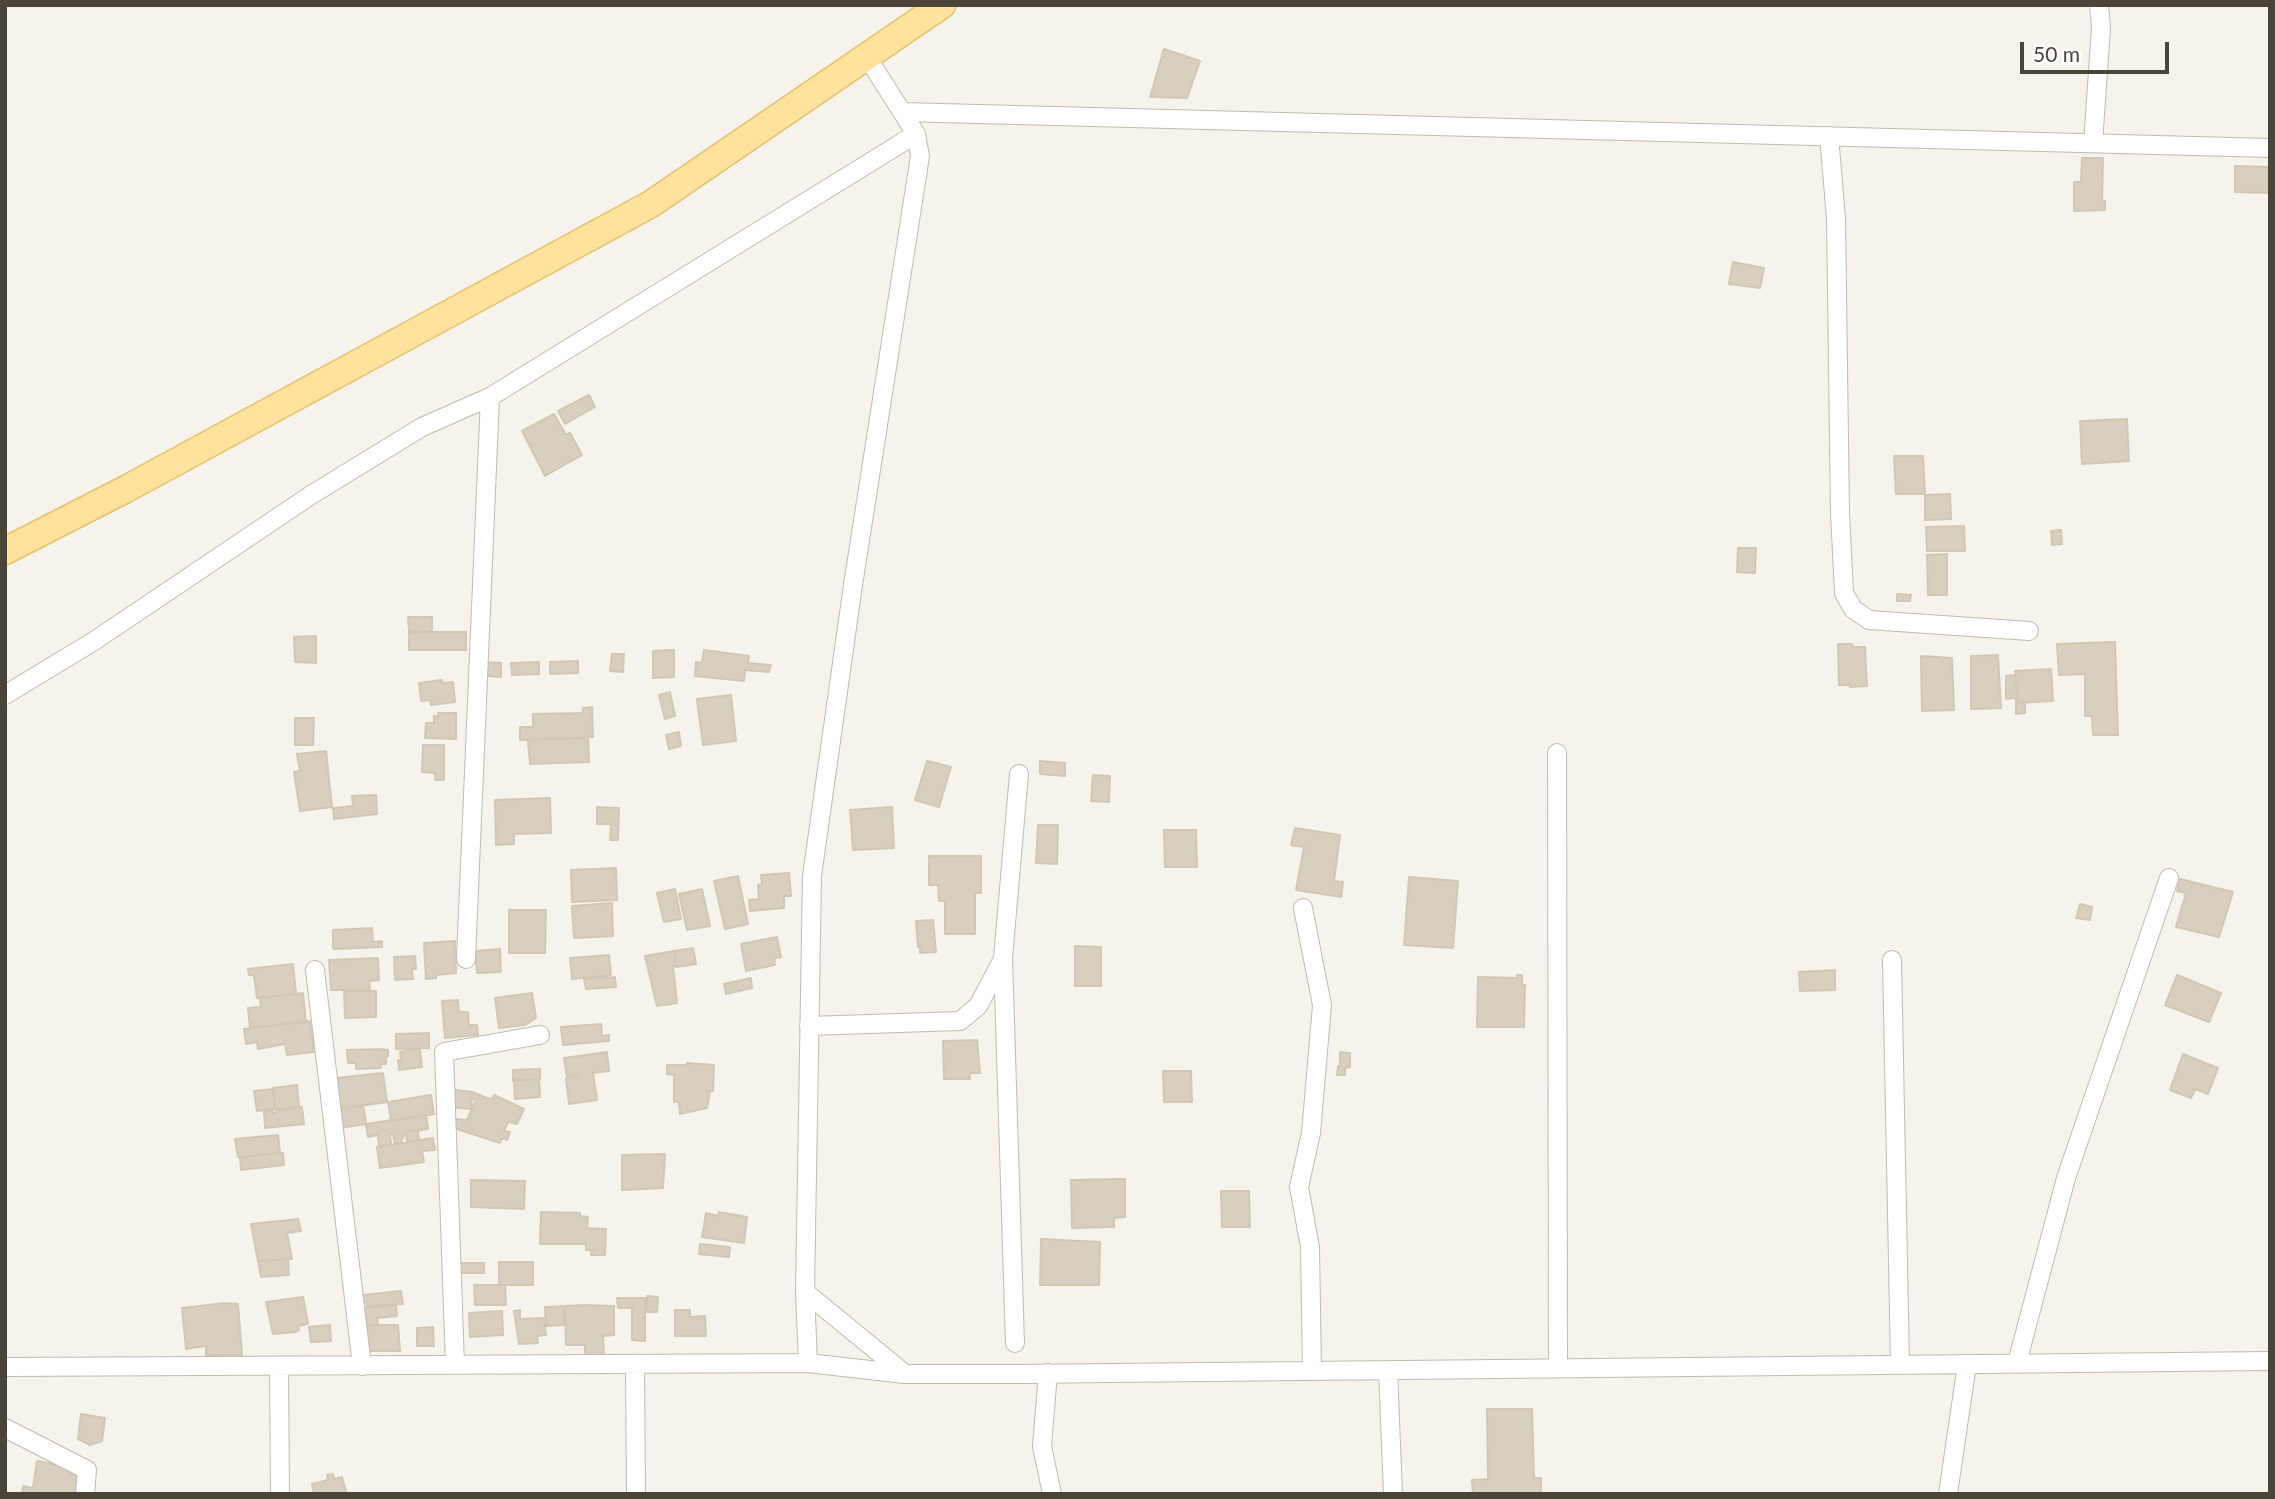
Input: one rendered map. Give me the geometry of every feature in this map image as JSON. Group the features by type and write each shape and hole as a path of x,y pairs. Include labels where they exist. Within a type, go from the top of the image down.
{"main road":[{"path":"5,551 126,489 651,204 942,5"}],"street":[{"path":"2093,143 2101,28 2099,5"},
{"path":"808,1363 805,1292 812,876 853,584 920,156 916,134 867,57"},
{"path":"902,111 2270,148"},
{"path":"5,695 94,640 311,495 422,427 490,397 916,134"},
{"path":"1829,136 1836,218 1840,513 1844,593 1853,609 1870,620 2029,631"},
{"path":"466,959 490,397"},
{"path":"1558,753 1558,1368"},
{"path":"1015,1343 1003,958 1019,774"},
{"path":"2017,1363 2066,1178 2169,878"},
{"path":"1303,908 1322,1005 1311,1133 1298,1186 1310,1247 1312,1370"},
{"path":"809,1026 960,1021 978,1006 1003,958"},
{"path":"1892,960 1900,1364"},
{"path":"316,970 362,1366"},
{"path":"455,1365 444,1052 540,1035"},
{"path":"805,1292 905,1374"},
{"path":"5,1367 808,1363 905,1374 2270,1361"},
{"path":"635,1364 636,1494"},
{"path":"1948,1494 1967,1364"},
{"path":"279,1366 280,1494"},
{"path":"1388,1370 1393,1494"},
{"path":"1048,1373 1042,1446 1052,1494"},
{"path":"5,1428 88,1470 85,1494"}],"building":[{"path":"1164,49 1200,61 1187,98 1150,97"},
{"path":"2082,158 2103,158 2102,200 2105,201 2105,210 2074,211 2074,182 2081,182"},
{"path":"2235,166 2270,167 2270,193 2235,192"},
{"path":"1733,262 1764,268 1760,288 1729,284"},
{"path":"589,395 595,407 565,424 558,411"},
{"path":"554,414 566,435 570,433 582,455 545,476 522,431"},
{"path":"2127,419 2129,461 2082,464 2080,421"},
{"path":"1894,456 1923,456 1925,494 1896,494"},
{"path":"1950,494 1951,519 1925,520 1925,495"},
{"path":"1964,526 1965,551 1927,551 1926,527"},
{"path":"2061,530 2062,544 2052,545 2051,531"},
{"path":"1738,548 1756,548 1755,573 1737,572"},
{"path":"1947,554 1947,595 1928,595 1927,555"},
{"path":"1897,594 1911,595 1910,601 1897,601"},
{"path":"408,617 432,617 432,632 409,632"},
{"path":"409,632 466,632 466,650 409,650"},
{"path":"316,636 316,663 295,662 294,637"},
{"path":"2115,642 2118,735 2093,735 2092,716 2085,716 2085,674 2059,675 2057,644"},
{"path":"1838,644 1865,647 1867,686 1839,685"},
{"path":"674,650 674,677 653,678 653,651"},
{"path":"704,650 749,656 748,663 771,665 769,672 745,670 744,681 695,676 696,662 702,663"},
{"path":"612,654 624,654 623,672 610,671"},
{"path":"1998,655 2001,708 1971,709 1971,656"},
{"path":"1921,656 1952,658 1954,710 1922,711"},
{"path":"578,661 578,673 550,674 550,662"},
{"path":"488,662 501,663 501,677 487,676"},
{"path":"539,662 539,674 512,675 511,663"},
{"path":"2051,669 2053,701 2018,703 2015,671"},
{"path":"2015,675 2018,703 2025,702 2025,713 2016,714 2016,698 2006,699 2006,676"},
{"path":"442,680 442,683 453,682 455,702 431,705 430,700 421,701 419,683"},
{"path":"670,692 675,716 665,719 659,695"},
{"path":"731,695 736,741 703,745 697,699"},
{"path":"592,707 593,737 520,740 520,727 533,727 533,714 583,713 583,708"},
{"path":"438,713 456,713 456,739 425,738 426,723 434,723 434,716 438,716"},
{"path":"295,718 314,718 313,745 295,745"},
{"path":"679,732 681,746 669,749 666,735"},
{"path":"588,738 589,762 530,764 528,740"},
{"path":"423,745 444,745 444,780 435,780 435,773 422,772"},
{"path":"326,751 332,807 300,811 294,772 300,771 297,754"},
{"path":"927,761 951,767 939,807 915,800"},
{"path":"1040,761 1065,763 1065,776 1040,774"},
{"path":"1093,775 1110,776 1109,802 1091,801"},
{"path":"376,795 377,814 334,819 333,808 353,806 352,796"},
{"path":"550,798 551,833 514,834 514,844 496,845 495,800"},
{"path":"597,807 619,808 618,840 610,840 611,824 597,824"},
{"path":"892,807 894,848 853,850 850,810"},
{"path":"1038,825 1058,825 1057,864 1036,863"},
{"path":"1295,828 1340,835 1334,881 1343,882 1341,897 1296,890 1304,847 1291,845"},
{"path":"1164,830 1196,830 1197,867 1165,867"},
{"path":"929,856 981,856 981,893 975,893 975,934 945,934 945,901 939,901 938,885 929,885"},
{"path":"616,868 617,900 572,902 571,870"},
{"path":"789,873 791,896 784,896 784,908 750,911 749,900 759,899 758,885 762,884 761,875"},
{"path":"738,876 748,924 725,929 714,881"},
{"path":"1409,877 1458,881 1453,948 1404,945"},
{"path":"2180,879 2233,892 2219,937 2176,927 2186,893 2177,891"},
{"path":"675,889 681,919 664,922 657,893"},
{"path":"702,889 710,926 687,930 679,894"},
{"path":"612,903 613,936 574,938 572,906"},
{"path":"2080,904 2092,907 2090,920 2076,918"},
{"path":"509,910 546,910 545,953 509,953"},
{"path":"933,920 936,952 920,953 916,921"},
{"path":"372,928 373,942 382,941 382,947 333,948 333,930"},
{"path":"777,937 781,957 774,958 775,965 746,971 741,944"},
{"path":"455,941 456,973 426,979 424,943"},
{"path":"1075,946 1101,947 1101,986 1075,986"},
{"path":"693,948 696,964 676,967 674,951"},
{"path":"500,949 501,972 477,973 475,951"},
{"path":"674,951 677,1003 657,1006 645,956"},
{"path":"609,955 611,975 572,979 570,958"},
{"path":"415,956 416,969 412,969 413,979 395,980 394,957"},
{"path":"378,958 379,980 369,981 370,990 331,990 329,960"},
{"path":"293,964 296,994 257,998 254,975 249,975 248,969"},
{"path":"1835,970 1835,990 1800,991 1799,972"},
{"path":"1517,975 1522,975 1522,985 1525,985 1524,1027 1477,1027 1478,977 1517,978"},
{"path":"2177,975 2221,993 2209,1022 2165,1005"},
{"path":"615,977 616,987 586,989 584,979"},
{"path":"751,978 752,988 726,994 724,984"},
{"path":"344,991 376,991 376,1017 345,1018"},
{"path":"303,993 306,1022 250,1028 248,1008 261,1007 260,998"},
{"path":"532,993 536,1018 525,1025 499,1028 495,998"},
{"path":"458,1000 459,1012 468,1012 469,1025 477,1025 478,1035 445,1038 442,1001"},
{"path":"310,1021 314,1052 287,1055 285,1044 258,1049 257,1042 246,1044 244,1029"},
{"path":"601,1024 602,1036 609,1035 609,1041 563,1045 561,1027"},
{"path":"429,1033 429,1048 396,1049 396,1034"},
{"path":"977,1040 980,1073 970,1073 970,1079 944,1079 943,1041"},
{"path":"420,1049 422,1067 399,1070 400,1052"},
{"path":"347,1050 388,1050 386,1064 380,1064 381,1068 356,1069 356,1063 348,1063"},
{"path":"607,1052 609,1071 593,1073 597,1100 569,1104 566,1078 578,1075 567,1077 564,1058"},
{"path":"1340,1052 1350,1053 1350,1067 1345,1068 1345,1075 1337,1075"},
{"path":"2183,1054 2218,1068 2208,1094 2195,1089 2191,1098 2170,1090"},
{"path":"667,1065 714,1065 713,1091 710,1091 707,1108 680,1114 679,1102 674,1102 674,1075 667,1074"},
{"path":"540,1069 540,1079 513,1081 513,1070"},
{"path":"1163,1071 1191,1071 1192,1102 1164,1102"},
{"path":"383,1073 387,1102 340,1109 336,1078"},
{"path":"539,1079 540,1097 515,1099 514,1080"},
{"path":"297,1085 299,1107 275,1109 273,1088"},
{"path":"273,1089 275,1109 257,1111 254,1091"},
{"path":"449,1089 472,1092 492,1099 494,1095 524,1109 517,1124 508,1122 504,1131 510,1132 507,1140 502,1138 500,1143 454,1128 447,1118 467,1120 476,1100 472,1099 471,1109 447,1107"},
{"path":"431,1095 434,1114 391,1121 388,1102"},
{"path":"363,1105 366,1124 340,1128 338,1109"},
{"path":"302,1107 304,1124 265,1128 264,1111 273,1110 273,1113 276,1113 276,1110"},
{"path":"426,1115 428,1129 406,1132 400,1143 395,1144 393,1134 390,1134 391,1145 379,1146 378,1135 368,1137 366,1124"},
{"path":"418,1130 419,1140 407,1142 406,1132"},
{"path":"278,1135 280,1153 238,1157 235,1139"},
{"path":"433,1138 435,1150 422,1151 424,1162 380,1168 377,1147"},
{"path":"283,1153 284,1165 241,1170 240,1157"},
{"path":"665,1154 663,1188 622,1190 622,1155"},
{"path":"1125,1179 1125,1217 1114,1218 1114,1227 1072,1228 1071,1180"},
{"path":"471,1180 525,1181 524,1209 471,1207"},
{"path":"1221,1191 1249,1191 1250,1227 1222,1227"},
{"path":"541,1212 580,1213 580,1216 588,1217 587,1228 606,1229 605,1255 591,1255 591,1251 597,1250 586,1250 586,1244 540,1244"},
{"path":"719,1212 747,1217 744,1243 702,1237 706,1213 718,1216"},
{"path":"298,1219 301,1231 287,1233 292,1259 258,1261 251,1224"},
{"path":"1041,1239 1100,1242 1099,1285 1040,1285"},
{"path":"700,1244 730,1247 729,1257 699,1254"},
{"path":"288,1259 289,1275 261,1277 258,1261"},
{"path":"499,1262 533,1262 533,1285 499,1285"},
{"path":"456,1263 484,1263 484,1273 456,1273"},
{"path":"474,1285 505,1285 506,1305 475,1305"},
{"path":"401,1291 403,1304 367,1307 366,1301 363,1302 363,1295"},
{"path":"647,1296 658,1297 657,1312 647,1312"},
{"path":"303,1297 308,1324 298,1326 299,1330 296,1332 273,1334 266,1302"},
{"path":"617,1298 645,1298 645,1341 632,1340 632,1308 618,1308"},
{"path":"238,1304 242,1355 206,1355 206,1346 186,1349 182,1308"},
{"path":"396,1305 397,1316 377,1318 378,1325 365,1325 364,1308"},
{"path":"564,1306 564,1325 546,1326 545,1307"},
{"path":"565,1306 614,1306 614,1335 603,1336 604,1356 585,1356 585,1345 566,1345"},
{"path":"520,1310 520,1319 544,1318 546,1335 537,1336 538,1343 519,1344 514,1311"},
{"path":"675,1310 690,1310 690,1317 705,1316 706,1336 675,1336"},
{"path":"502,1311 503,1335 470,1337 469,1313"},
{"path":"330,1325 331,1341 311,1342 309,1327"},
{"path":"365,1325 398,1325 400,1351 368,1351"},
{"path":"433,1327 434,1346 417,1346 417,1328"},
{"path":"1487,1409 1532,1409 1534,1478 1541,1478 1541,1494 1473,1494 1472,1480 1488,1479"},
{"path":"81,1414 105,1418 102,1441 90,1445 78,1439"},
{"path":"37,1461 80,1471 76,1494 22,1494 23,1486 33,1488"},
{"path":"333,1474 334,1479 342,1477 347,1494 314,1494 312,1484 328,1480 327,1475"}]}
